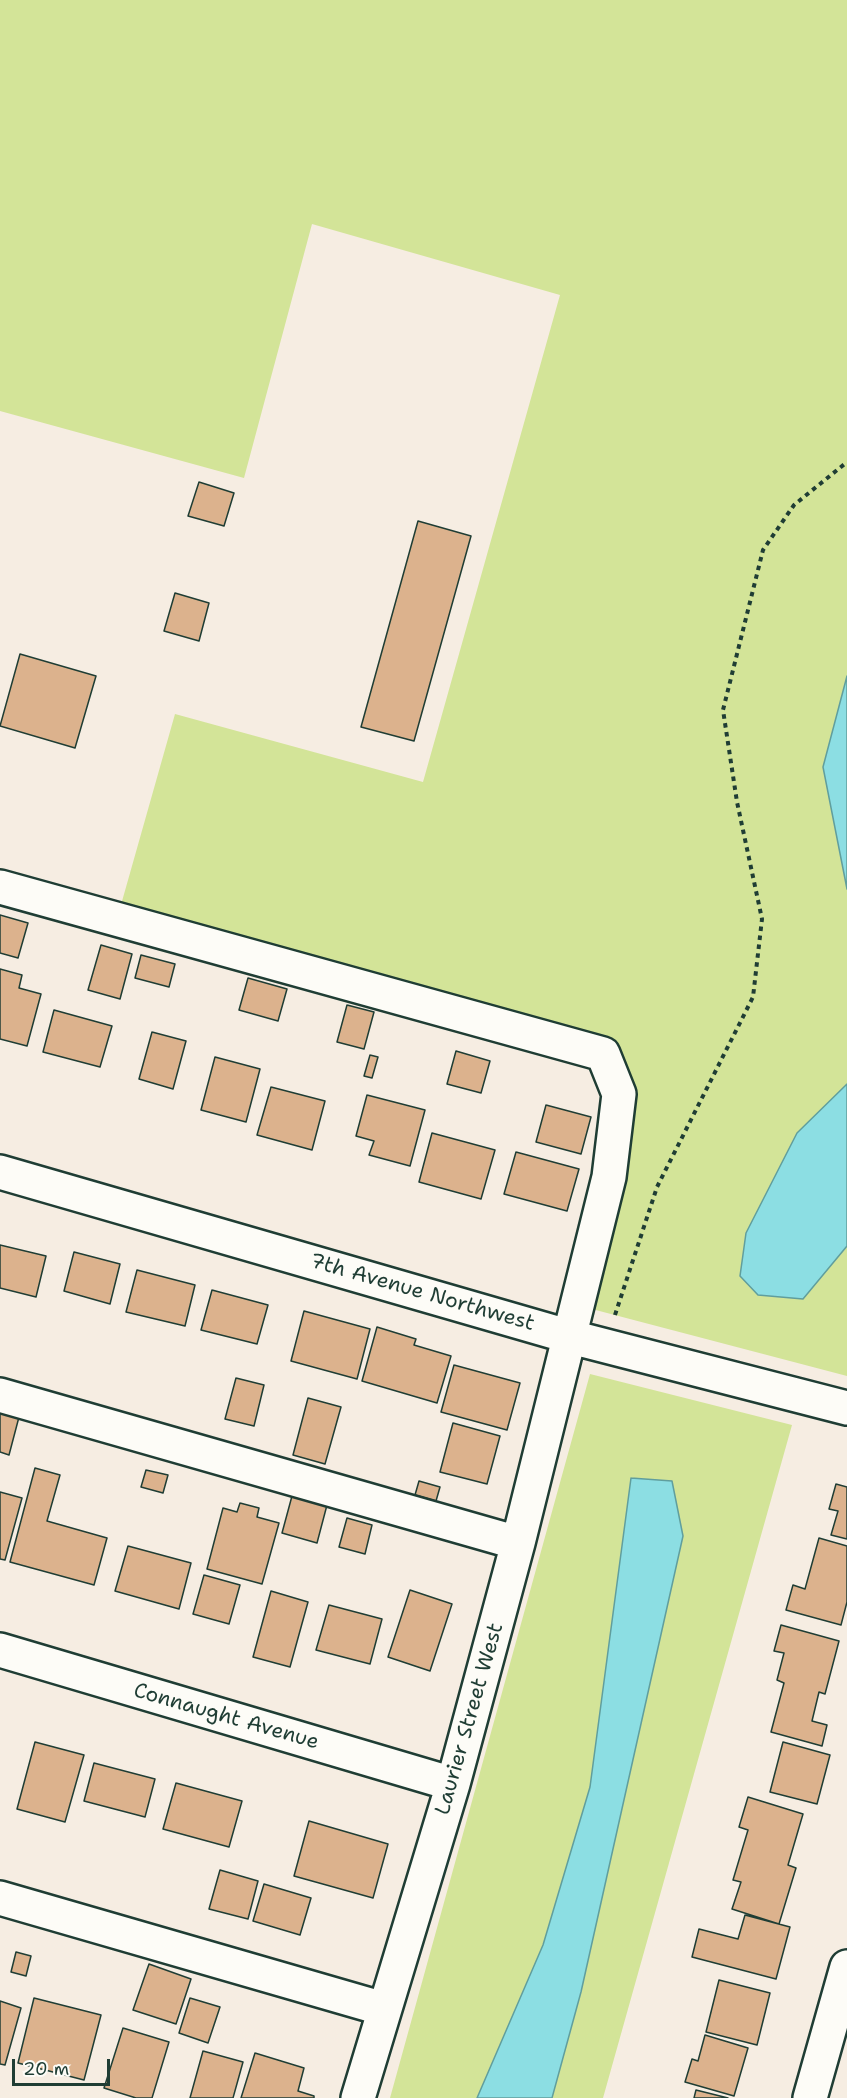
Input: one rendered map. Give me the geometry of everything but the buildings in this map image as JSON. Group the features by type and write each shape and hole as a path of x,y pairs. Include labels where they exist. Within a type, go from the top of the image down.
{"street":[{"name":"Laurier Street West","path":"0,887 603,1054 619,1094 609,1177 518,1543 453,1784 358,2098"},
{"name":"7th Avenue Northwest","path":"0,1172 571,1336 846,1407"},
{"path":"0,1395 518,1543"},
{"name":"Connaught Avenue","path":"0,1650 453,1784"},
{"path":"0,1898 384,2009"},
{"path":"810,2098 847,1967"}],"path":[{"path":"605,1345 657,1186 753,997 762,919 737,802 723,710 763,550 794,505 847,462"}],"green space":[{"path":"0,0 847,0 847,1376 588,1308 607,1079 557,1052 115,926 175,714 423,782 560,295 312,224 244,478 0,411"},
{"path":"590,1374 792,1425 603,2098 390,2098"}],"water":[{"path":"847,676 847,889 823,767"},
{"path":"847,1084 847,1246 803,1299 758,1295 740,1276 746,1233 797,1133"},
{"path":"631,1478 672,1481 683,1536 581,1992 552,2098 477,2098 543,1945 590,1787"}]}
